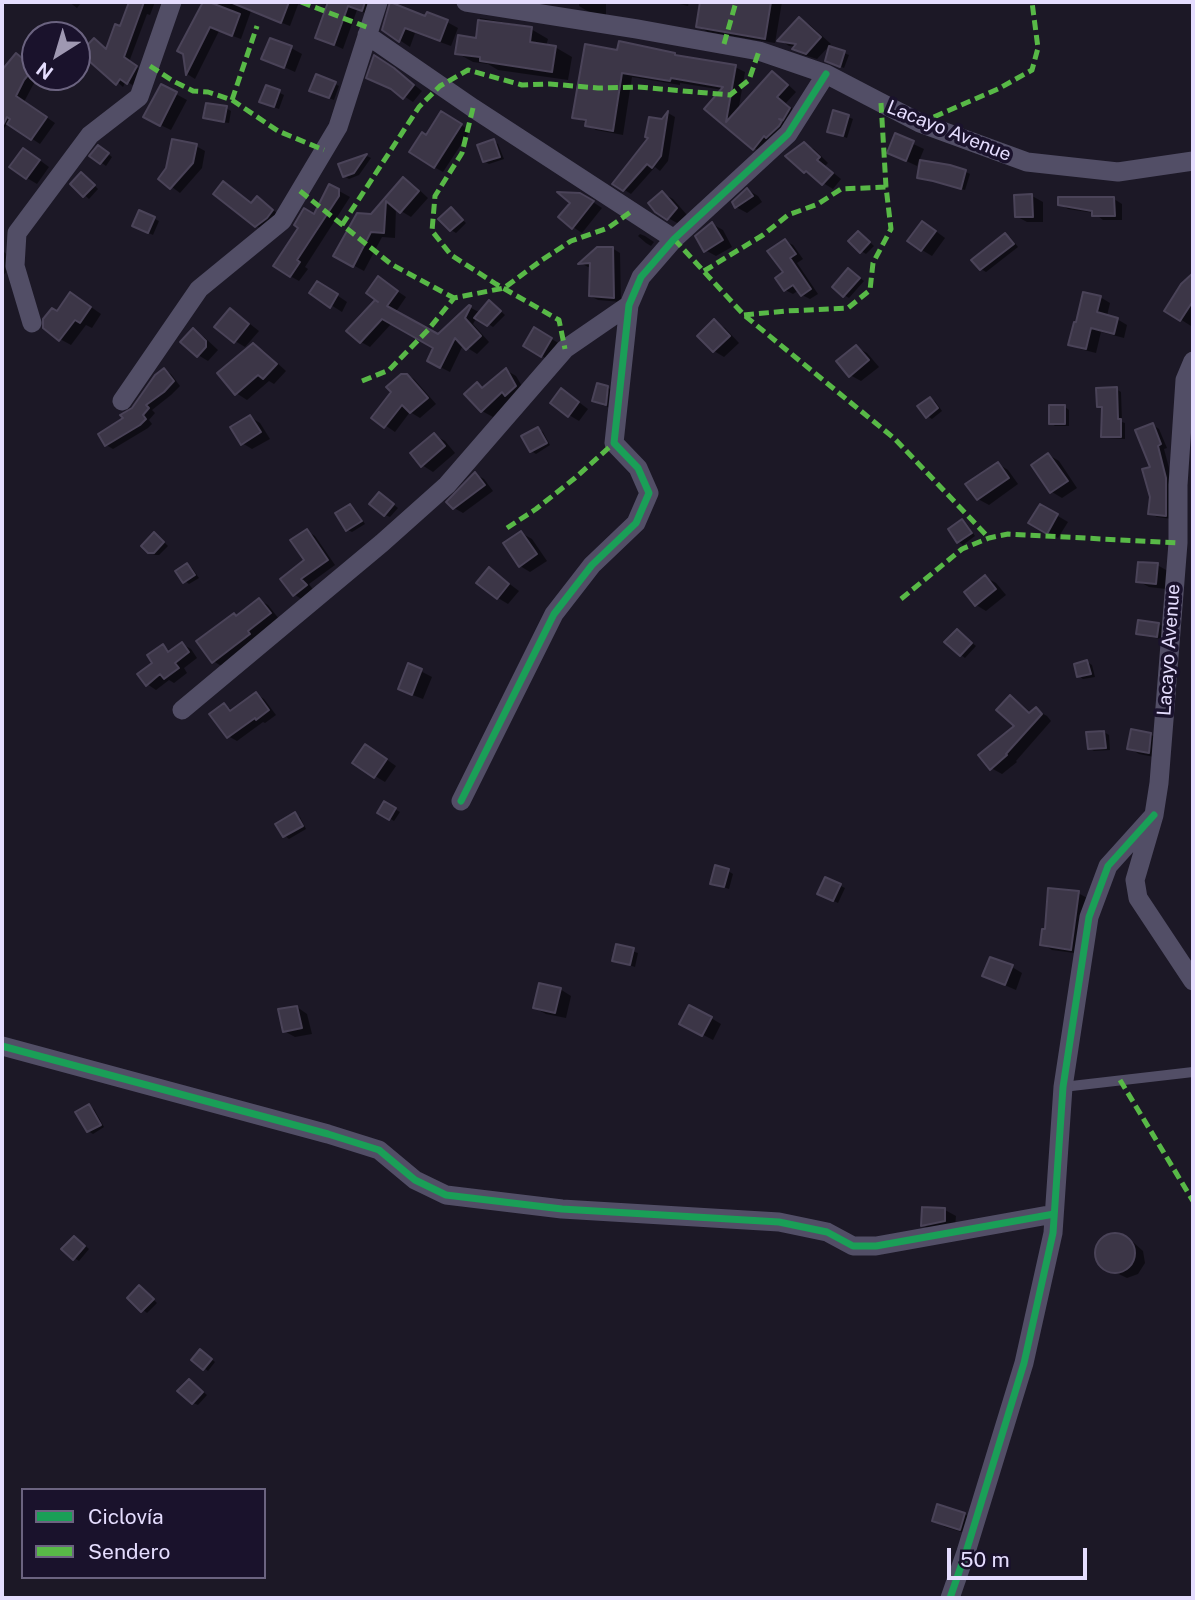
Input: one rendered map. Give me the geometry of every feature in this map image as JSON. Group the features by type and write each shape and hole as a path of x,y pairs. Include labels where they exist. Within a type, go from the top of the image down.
{"street":[{"path":"33,323 15,266 17,233 90,135 139,97 172,2"},
{"path":"122,401 199,289 282,221 338,127 378,2"},
{"name":"Lacayo Avenue","path":"466,2 759,51 826,74 920,123 1027,162 1118,172 1193,160"},
{"path":"367,35 473,108 674,239"},
{"path":"461,801 554,614 592,565 636,523 649,492 638,467 614,443 629,305 640,277 674,239 788,134 826,74"},
{"path":"182,710 382,543 447,485 565,349 629,305"},
{"name":"Lacayo Avenue","path":"1193,361 1185,380 1178,485 1178,543 1159,783 1154,815 1135,880 1138,898 1193,981"},
{"path":"950,1598 1024,1363 1052,1233 1063,1087 1089,917 1108,866 1154,815"},
{"path":"2,1046 379,1150 415,1180 446,1195 562,1209 779,1222 827,1231 853,1246 876,1246 1054,1214"}],"lane":[{"path":"1063,1087 1193,1072"}],"building":[{"path":"129,2 144,2 124,57 137,66 127,84 120,79 116,85 91,63 91,41 94,38 106,49 115,24 120,26"},
{"path":"203,2 240,14 232,36 210,27 186,75 183,54 177,51"},
{"path":"230,2 289,2 281,23"},
{"path":"328,2 365,2 362,11 348,6 334,45 315,38"},
{"path":"390,2 425,16 427,12 448,20 440,41 405,28 399,42 382,30"},
{"path":"700,2 771,2 765,39 696,27"},
{"path":"799,17 821,37 806,54 792,49 796,44 777,41"},
{"path":"478,20 532,27 530,42 556,46 552,72 480,61 480,57 455,54 458,35 476,38"},
{"path":"270,38 292,46 284,68 261,59"},
{"path":"619,41 675,55 736,65 726,122 772,71 788,85 777,97 790,108 783,120 779,119 782,121 779,126 766,138 764,136 753,150 704,109 723,87 622,73 613,131 585,126 586,120 572,118 585,44 617,50"},
{"path":"829,46 845,51 840,67 825,61"},
{"path":"16,53 21,57 21,86 16,96 47,117 31,140 7,124 10,119 7,117 2,127 2,70"},
{"path":"374,55 414,85 403,99 391,89 366,78"},
{"path":"316,74 336,82 329,98 309,91"},
{"path":"161,84 177,92 160,126 143,117"},
{"path":"266,85 280,90 274,107 259,102"},
{"path":"206,103 227,106 224,122 203,118"},
{"path":"833,110 849,115 843,136 827,132"},
{"path":"441,111 462,124 434,168 409,152 422,132 426,135"},
{"path":"668,111 661,156 652,168 647,164 623,191 612,184 648,138 645,137 649,117 662,119"},
{"path":"895,133 914,141 906,161 887,153"},
{"path":"172,139 197,144 193,163 170,189 158,179 166,168"},
{"path":"494,139 500,157 483,162 477,145"},
{"path":"804,142 820,157 817,160 833,173 822,185 785,156"},
{"path":"98,145 109,153 100,164 89,156"},
{"path":"23,148 40,160 26,179 9,167"},
{"path":"367,154 354,173 343,177 338,164"},
{"path":"920,160 966,170 961,189 917,178"},
{"path":"81,172 95,185 83,197 70,184"},
{"path":"403,177 419,191 400,213 386,201 384,233 371,232 353,267 333,256 357,213 371,214"},
{"path":"223,181 251,203 257,196 273,210 255,227 213,194"},
{"path":"329,184 339,189 339,196 297,260 300,262 290,277 273,266 298,228 294,225 304,208 314,214"},
{"path":"747,188 753,196 735,208 732,202"},
{"path":"662,191 677,208 667,220 648,203"},
{"path":"557,192 580,193 594,201 572,229 558,217 570,203"},
{"path":"1032,194 1033,217 1015,217 1014,195"},
{"path":"1058,197 1114,197 1115,216 1092,216 1092,211 1058,205"},
{"path":"451,207 463,220 450,231 438,219"},
{"path":"139,210 155,217 148,233 132,226"},
{"path":"922,221 936,231 921,251 907,241"},
{"path":"712,222 723,240 704,252 695,236"},
{"path":"858,231 870,242 860,253 848,241"},
{"path":"1005,233 1014,244 980,270 971,260"},
{"path":"785,239 796,254 790,258 811,289 801,296 793,285 784,291 775,278 783,272 767,251"},
{"path":"597,247 613,247 614,298 589,296 590,263 578,264"},
{"path":"848,268 860,278 843,297 832,287"},
{"path":"1193,273 1193,301 1180,321 1164,311 1181,284"},
{"path":"378,276 398,291 387,306 438,334 469,305 471,306 465,318 481,336 466,350 455,338 440,368 427,361 433,348 382,319 360,343 346,331 375,300 378,302 366,293"},
{"path":"317,281 338,294 330,308 309,293"},
{"path":"70,292 91,307 80,323 75,320 59,341 43,328 43,319 52,308 57,311"},
{"path":"1083,292 1101,296 1097,312 1118,318 1114,334 1091,328 1086,349 1068,345"},
{"path":"489,300 501,311 487,326 474,318"},
{"path":"230,308 249,324 234,343 214,327"},
{"path":"714,319 730,336 713,352 697,336"},
{"path":"534,327 552,338 541,357 523,346"},
{"path":"193,328 206,341 206,347 197,357 180,342"},
{"path":"253,343 277,364 263,379 258,375 235,395 217,373"},
{"path":"856,345 869,360 849,377 836,361"},
{"path":"164,368 174,381 146,405 149,408 143,415 146,419 105,446 98,434 123,418 120,415 132,408 155,375"},
{"path":"506,368 516,386 505,396 502,392 481,412 464,394 477,382 482,388"},
{"path":"401,374 407,374 428,398 410,413 402,405 384,428 371,418 391,392 386,387"},
{"path":"597,383 608,386 606,405 592,401"},
{"path":"1117,387 1121,437 1101,437 1102,407 1097,407 1096,388"},
{"path":"561,388 579,402 568,417 550,403"},
{"path":"930,397 938,408 926,418 917,406"},
{"path":"1049,405 1065,405 1065,424 1049,424"},
{"path":"250,415 261,432 241,445 230,427"},
{"path":"1153,423 1161,444 1158,446 1166,478 1166,516 1148,514 1150,497 1142,469 1150,467 1135,430"},
{"path":"538,427 547,443 530,452 521,436"},
{"path":"434,433 445,446 421,467 410,453"},
{"path":"1048,453 1068,481 1050,493 1031,465"},
{"path":"998,462 1009,478 977,500 965,484"},
{"path":"475,472 485,485 453,509 446,502"},
{"path":"379,492 394,504 384,516 369,504"},
{"path":"350,504 362,521 346,531 335,513"},
{"path":"1040,504 1058,514 1047,534 1028,523"},
{"path":"962,519 972,533 957,543 948,529"},
{"path":"307,529 328,560 301,579 307,585 293,596 280,579 304,560 290,540"},
{"path":"521,531 537,554 519,567 503,543"},
{"path":"154,532 164,542 154,553 148,553 141,546"},
{"path":"1138,562 1158,563 1156,584 1136,582"},
{"path":"187,563 195,575 183,583 175,571"},
{"path":"489,567 509,584 497,599 476,583"},
{"path":"985,575 996,589 975,606 964,592"},
{"path":"259,598 271,613 248,631 250,634 212,663 196,641"},
{"path":"1138,620 1159,623 1157,637 1136,634"},
{"path":"957,629 972,643 960,656 944,642"},
{"path":"182,642 189,652 175,663 179,668 164,679 160,674 146,686 137,674 152,663 147,655 163,644 168,652"},
{"path":"1087,660 1091,674 1077,677 1074,664"},
{"path":"408,663 422,669 412,695 398,689"},
{"path":"256,692 269,710 227,738 209,714 224,703 230,711"},
{"path":"1010,695 1029,713 1036,707 1042,714 1007,755 990,770 978,755 1014,726 996,710"},
{"path":"1131,729 1151,733 1149,753 1127,749"},
{"path":"1104,731 1106,748 1088,749 1086,732"},
{"path":"365,744 387,759 374,778 352,763"},
{"path":"384,801 396,808 389,820 377,813"},
{"path":"295,812 303,826 283,837 275,824"},
{"path":"715,865 729,869 724,887 710,884"},
{"path":"825,877 841,884 833,901 817,894"},
{"path":"1048,888 1079,891 1071,950 1040,945 1042,929 1045,929"},
{"path":"616,944 634,948 630,965 612,961"},
{"path":"990,957 1013,965 1005,985 982,976"},
{"path":"539,983 561,988 555,1013 533,1008"},
{"path":"689,1005 712,1017 702,1036 679,1024"},
{"path":"297,1006 302,1028 283,1032 278,1009"},
{"path":"89,1104 101,1125 87,1132 75,1112"},
{"path":"922,1207 945,1208 945,1221 921,1226"},
{"path":"1115,1233 1129,1239 1135,1253 1129,1267 1115,1273 1101,1267 1095,1253 1101,1239"},
{"path":"74,1236 85,1246 73,1260 61,1249"},
{"path":"139,1285 154,1299 141,1312 127,1298"},
{"path":"200,1349 212,1359 203,1370 191,1360"},
{"path":"189,1379 203,1392 192,1404 177,1391"},
{"path":"937,1504 965,1513 960,1530 932,1521"}],"marked path":[{"path":"301,2 369,28"},
{"path":"724,44 736,2"},
{"path":"920,123 998,89 1032,70 1038,48 1032,2"},
{"path":"232,100 257,26"},
{"path":"342,225 419,107 440,86 468,70 522,85 638,87 730,95 749,80 759,51"},
{"path":"150,66 193,91 208,92 232,100 278,131 324,150"},
{"path":"744,315 848,308 870,290 873,263 891,229 881,103"},
{"path":"473,108 462,153 435,196 432,231 451,255 559,320 565,349"},
{"path":"704,271 763,235 788,215 818,204 841,189 886,187"},
{"path":"300,191 391,264 454,298"},
{"path":"362,381 389,370 428,330 454,298 504,288 571,241 608,228 632,211"},
{"path":"674,239 744,315 895,439 989,538"},
{"path":"507,528 536,509 614,443"},
{"path":"901,599 962,549 1008,534 1178,543"},
{"path":"1120,1080 1193,1201"}],"cycle path":[{"path":"461,801 554,614 592,565 636,523 649,493 638,468 614,443 629,305 641,277 674,239 788,134 826,74"},
{"path":"950,1598 1024,1363 1053,1233 1063,1087 1089,917 1108,866 1154,815"},
{"path":"2,1046 379,1150 415,1180 446,1195 562,1209 779,1222 827,1232 853,1246 876,1246 1054,1214"}]}
